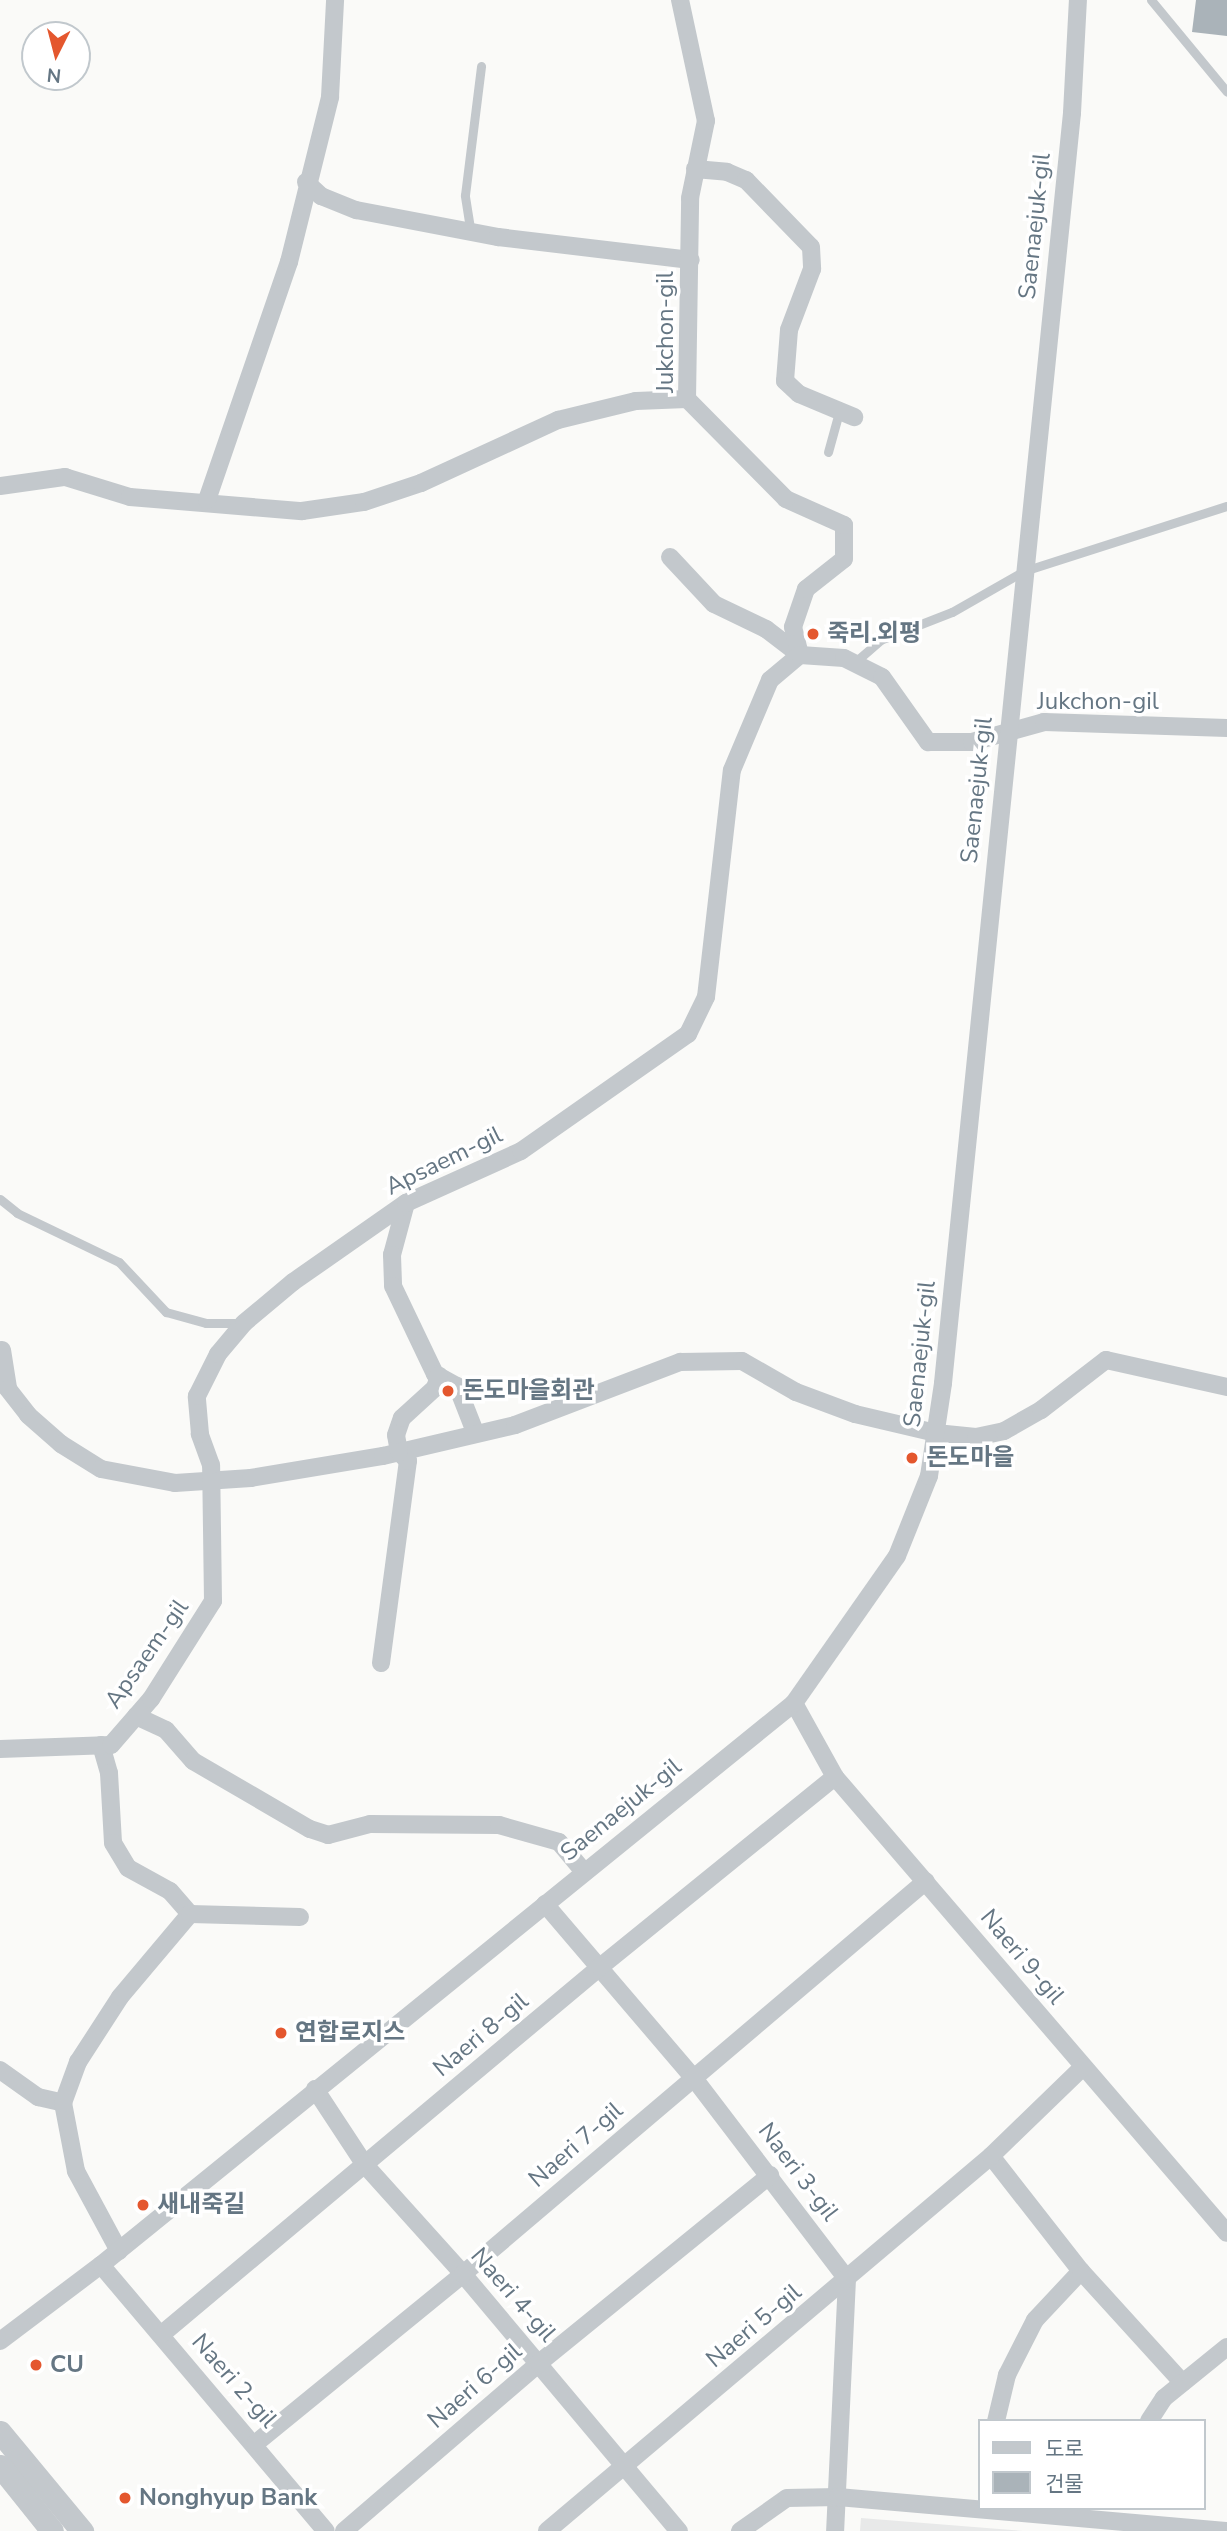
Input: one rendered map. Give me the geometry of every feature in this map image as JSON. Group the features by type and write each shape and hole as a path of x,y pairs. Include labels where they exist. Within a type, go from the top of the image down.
{"street":[{"path":"206,500 289,262 306,182 330,97 335,0"},
{"name":"Jukchon-gil","path":"680,0 706,121 690,198 687,399 786,499 844,525 844,558 806,589 793,627 800,654"},
{"name":"Saenaejuk-gil","path":"0,2341 119,2251 793,1703 845,1636 897,1556 929,1476 936,1433 1072,113 1078,0"},
{"path":"695,169 727,172 746,180 810,247 812,270 789,330 785,381 799,394 847,415"},
{"path":"306,182 321,196 356,210 470,228 498,237 691,260"},
{"path":"0,486 65,477 130,498 206,500 302,511 364,502 421,483 558,420 636,401 687,399"},
{"name":"Jukchon-gil","path":"670,557 714,604 766,629 800,654 854,663 882,677 928,742 972,742 1044,722 1227,728"},
{"name":"Apsaem-gil","path":"106,1745 136,1716 213,1601 210,1481 197,1396 218,1354 244,1323 293,1282 406,1203 522,1151 688,1034 706,996 732,770 770,680 800,654"},
{"path":"406,1203 392,1255 393,1286 412,1331 439,1376 457,1386 475,1432"},
{"path":"2,1350 8,1389 28,1415 71,1450 101,1469 175,1483 210,1481 399,1452 589,1400 680,1362 742,1361 808,1396 855,1414 936,1433 976,1437 1004,1431 1041,1410 1106,1360 1227,1387"},
{"path":"381,1663 408,1461 399,1452 396,1435 402,1418 435,1388 439,1376"},
{"name":"Naeri 9-gil","path":"793,1703 835,1777 1227,2233"},
{"path":"136,1716 166,1730 193,1761 310,1829 328,1835 370,1824 499,1825 559,1842 584,1872"},
{"path":"0,1749 106,1745 113,1843 128,1868 170,1891 190,1914 300,1917"},
{"name":"Naeri 8-gil","path":"162,2334 600,1967 835,1777"},
{"name":"Naeri 7-gil","path":"256,2443 463,2274 926,1881"},
{"name":"Naeri 3-gil","path":"545,1904 693,2077 847,2279"},
{"path":"119,2251 76,2171 63,2103 78,2062 120,1997 190,1914"},
{"name":"Naeri 5-gil","path":"547,2531 991,2156 1083,2067"},
{"path":"0,2070 38,2097 63,2103"},
{"name":"Naeri 4-gil","path":"315,2089 365,2165 463,2274 679,2531"},
{"path":"991,2156 1081,2271 1182,2384"},
{"name":"Naeri 6-gil","path":"344,2531 539,2363 770,2175"},
{"name":"Naeri 2-gil","path":"101,2265 256,2443 326,2531"},
{"path":"996,2419 1007,2375 1035,2320 1081,2271"},
{"path":"835,2531 847,2279"},
{"path":"1151,2419 1182,2384 1227,2347"},
{"path":"0,2432 82,2531"},
{"path":"0,2466 52,2531"},
{"path":"740,2531 787,2498 838,2497 978,2509"},
{"path":"1008,2510 1131,2515 1226,2531"}],"lane":[{"path":"1151,0 1227,92"},
{"path":"470,228 465,195 481,66"},
{"path":"828,452 847,415"},
{"path":"854,663 880,640 952,612 1024,571 1227,506"},
{"path":"0,1199 17,1213 119,1262 166,1312 206,1323 244,1323"}],"shaded area":[{"path":"861,2518 1023,2531 860,2531"}],"building":[{"path":"1196,0 1227,0 1227,36 1192,32"}],"place":[{"name":"죽리.외평","path":"813,634"},
{"name":"돈도마을회관","path":"448,1391"},
{"name":"돈도마을","path":"912,1458"},
{"name":"연합로지스","path":"281,2033"},
{"name":"새내죽길","path":"143,2205"},
{"name":"CU","path":"36,2365"},
{"name":"Nonghyup Bank","path":"125,2498"}]}
